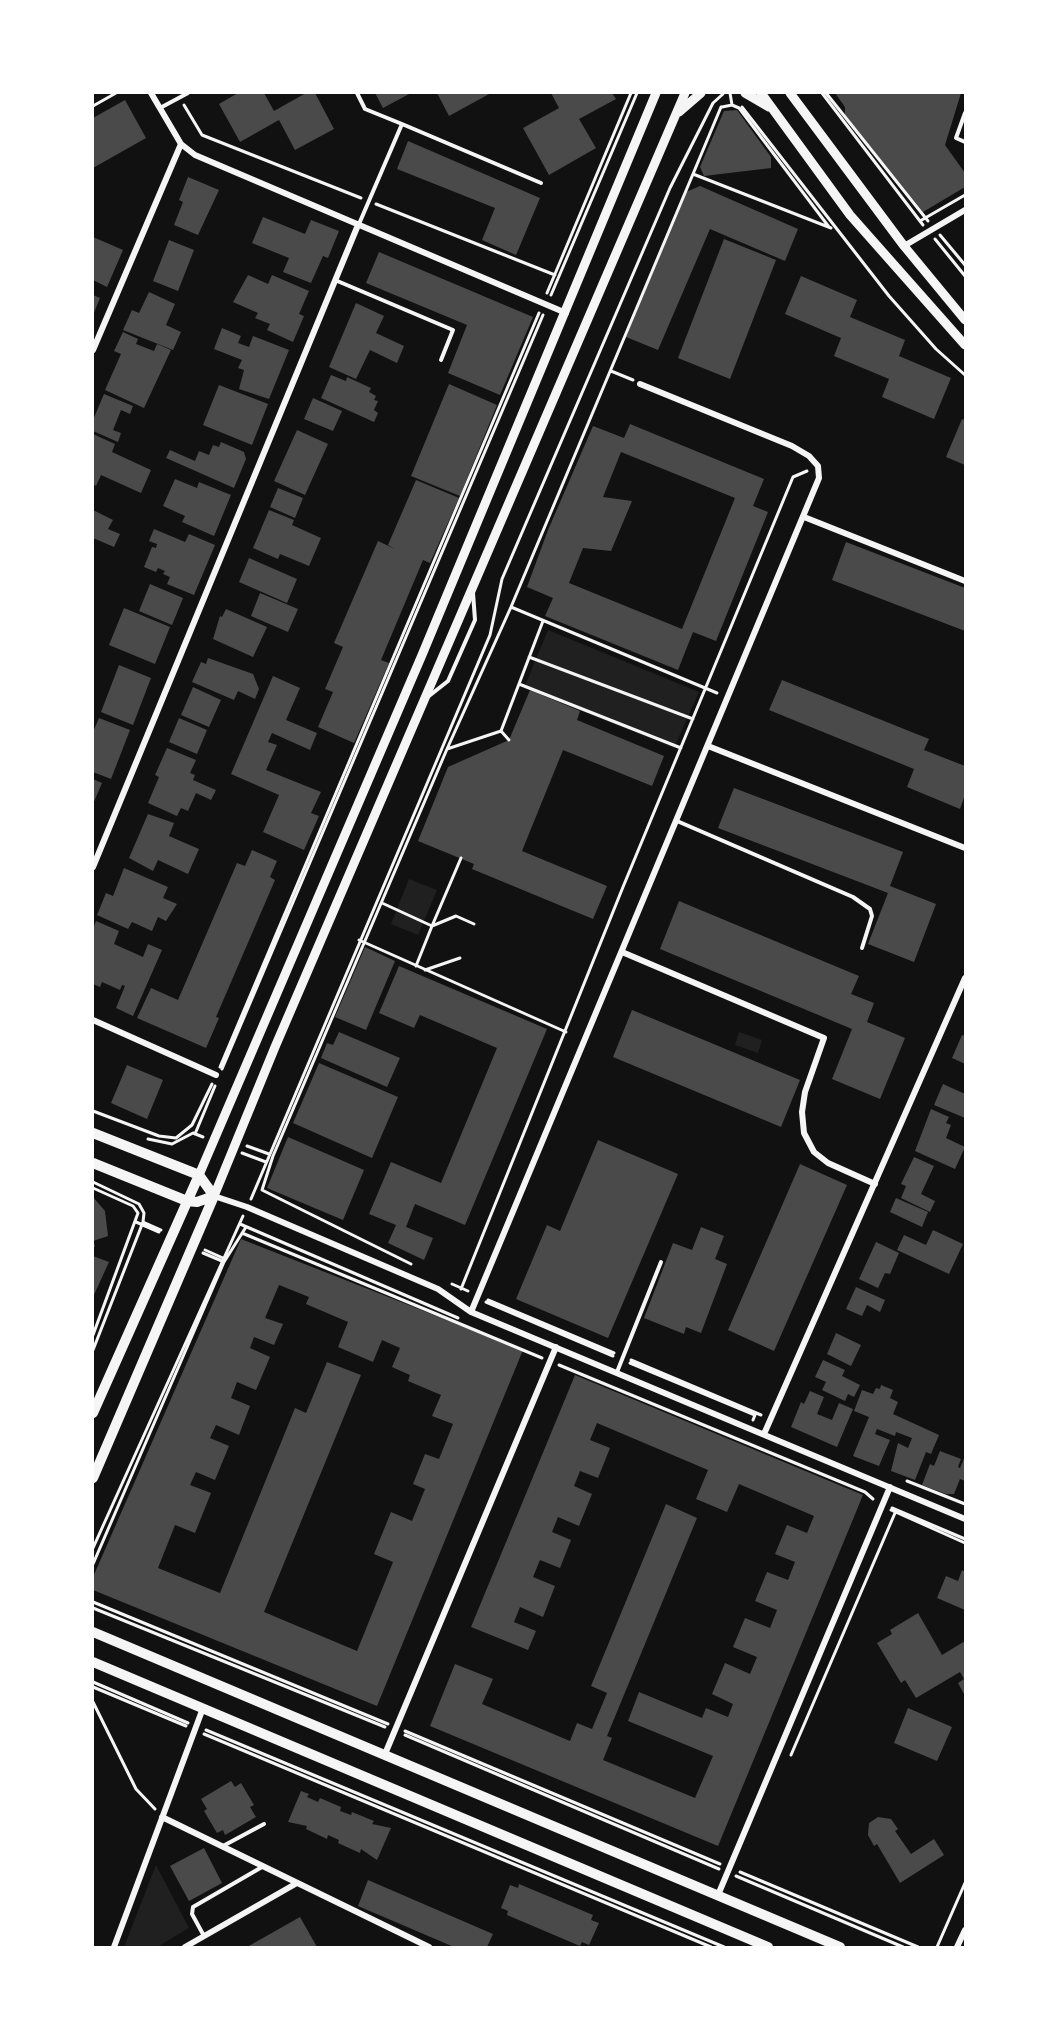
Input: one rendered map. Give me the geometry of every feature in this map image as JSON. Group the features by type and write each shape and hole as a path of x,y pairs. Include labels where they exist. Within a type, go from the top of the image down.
{"main road":[{"path":"93,1133 199,1175 214,1196"},
{"path":"93,1163 187,1200 197,1202 214,1196"},
{"path":"93,1413 199,1175"},
{"path":"93,1478 214,1196"},
{"path":"93,1632 840,1947"},
{"path":"93,1662 768,1947"}],"street":[{"path":"151,93 181,144 195,155 566,313"},
{"path":"199,1175 566,313 656,93"},
{"path":"685,93 232,1149 214,1196 247,1207 438,1289 471,1312 965,1519"},
{"path":"677,114 701,93"},
{"path":"745,93 772,109"},
{"path":"761,93 850,215 965,345"},
{"path":"790,93 904,246 965,320"},
{"path":"93,350 181,144"},
{"path":"904,246 965,210"},
{"path":"93,867 358,225"},
{"path":"471,1312 819,478 818,466 808,456 792,446 640,384"},
{"path":"804,517 965,581"},
{"path":"708,746 965,848"},
{"path":"622,952 824,1038 805,1092 802,1112 804,1133 814,1152 828,1163 875,1184"},
{"path":"764,1434 965,978"},
{"path":"93,1020 218,1074"},
{"path":"385,1754 556,1347"},
{"path":"718,1895 890,1486"},
{"path":"114,1947 203,1708"},
{"path":"162,1817 429,1947"},
{"path":"185,1947 297,1883"},
{"path":"957,1947 965,1930"}],"lane":[{"path":"160,108 188,93"},
{"path":"357,93 365,109 541,183"},
{"path":"965,113 956,138 965,142"},
{"path":"358,225 402,124"},
{"path":"335,280 453,330 441,360"},
{"path":"426,699 448,681 475,620 473,589"},
{"path":"677,821 853,897 870,909 872,916 862,948"},
{"path":"616,1372 661,1262"},
{"path":"222,1846 264,1824"},
{"path":"204,1936 192,1914 193,1907 263,1866"}],"path":[{"path":"93,106 116,93"},
{"path":"545,304 631,93"},
{"path":"93,1111 159,1136 176,1138 192,1125 218,1074 545,304 638,93"},
{"path":"822,93 920,221 965,265"},
{"path":"826,93 926,218 931,230 965,276"},
{"path":"730,94 732,105"},
{"path":"93,1548 247,1207 490,635 502,579 670,188 715,96 730,94 748,114 889,296 936,350 965,375"},
{"path":"715,96 721,107"},
{"path":"180,97 202,135 555,275"},
{"path":"693,174 831,228 739,108 732,105 721,107"},
{"path":"419,1268 262,1190 273,1156 447,748 511,607 721,107"},
{"path":"920,221 965,195"},
{"path":"611,371 640,384"},
{"path":"461,1289 794,477 818,466"},
{"path":"511,607 728,698"},
{"path":"501,731 543,621"},
{"path":"529,657 693,719"},
{"path":"519,684 681,748"},
{"path":"447,748 501,731"},
{"path":"501,731 509,740"},
{"path":"416,966 461,858"},
{"path":"382,903 432,926 456,916 474,924"},
{"path":"359,940 566,1032"},
{"path":"424,970 460,957"},
{"path":"195,1134 216,1083"},
{"path":"146,1138 172,1144 195,1134 214,1141"},
{"path":"232,1149 266,1162"},
{"path":"93,1182 139,1204 144,1213 143,1222 93,1350"},
{"path":"93,1188 133,1206 138,1213 93,1335"},
{"path":"143,1222 171,1234"},
{"path":"93,1564 224,1262 246,1226"},
{"path":"242,1233 865,1492 895,1512 965,1541"},
{"path":"192,1244 223,1258"},
{"path":"451,1284 770,1419"},
{"path":"902,1479 965,1504"},
{"path":"883,1505 965,1541"},
{"path":"787,1763 895,1512"},
{"path":"93,1602 728,1870 903,1947"},
{"path":"93,1608 395,1729"},
{"path":"93,1685 711,1947"},
{"path":"93,1702 136,1789 162,1817"},
{"path":"195,1728 724,1947"},
{"path":"740,1872 745,1861"},
{"path":"728,1870 740,1872 918,1947"},
{"path":"937,1947 965,1883"}],"shaded area":[{"path":"548,630 699,692 674,748 524,688"},
{"path":"409,879 437,890 418,935 391,924"},
{"path":"739,1032 762,1040 758,1053 735,1045"},
{"path":"156,1865 189,1928 157,1947 124,1947"}],"building":[{"path":"238,93 264,93 274,111 306,93 315,93 334,129 295,150 279,120 240,142 219,104"},
{"path":"375,93 411,93 383,108"},
{"path":"437,93 491,93 449,116"},
{"path":"551,93 612,93 616,99 579,119 596,148 549,175 523,128 559,108"},
{"path":"835,93 961,93 945,145 965,173 965,187 923,212 845,115 845,107"},
{"path":"125,100 146,138 93,168 93,118"},
{"path":"737,110 771,157 771,168 704,176 700,167 724,111"},
{"path":"408,141 540,198 516,255 482,240 495,208 397,169"},
{"path":"188,177 219,190 198,235 174,225 183,202 179,200"},
{"path":"700,186 798,229 785,261 710,229 658,350 626,337 686,192"},
{"path":"263,217 305,234 311,220 339,231 328,258 323,256 311,283 283,272 289,258 252,243"},
{"path":"93,237 123,250 107,287 93,280"},
{"path":"724,239 776,260 730,379 678,358"},
{"path":"169,240 194,250 178,291 153,281"},
{"path":"379,252 533,317 500,395 448,373 467,325 366,283"},
{"path":"248,275 268,284 272,275 309,291 299,314 304,316 293,342 267,330 270,324 255,318 258,313 233,302"},
{"path":"801,276 857,300 850,317 905,340 899,356 951,378 934,419 882,397 889,379 834,356 841,338 785,314"},
{"path":"149,292 175,304 166,325 181,332 173,350 123,330 132,310 139,313"},
{"path":"93,295 100,298 93,315"},
{"path":"356,303 384,316 376,333 404,346 397,363 370,350 356,379 329,367"},
{"path":"222,328 241,336 238,343 249,347 253,336 289,350 269,399 239,389 244,370 238,368 242,360 214,349"},
{"path":"123,332 138,339 136,344 154,351 157,344 171,350 144,408 105,390 121,354 114,351"},
{"path":"331,375 346,381 347,377 371,388 369,392 376,396 374,400 378,401 374,410 378,413 374,422 321,398"},
{"path":"449,384 497,405 460,496 411,476"},
{"path":"219,385 268,404 252,445 203,425"},
{"path":"104,394 133,406 130,414 121,410 113,430 121,433 118,442 93,431 93,420"},
{"path":"313,398 342,411 333,431 304,419"},
{"path":"962,419 965,420 965,465 946,457"},
{"path":"630,424 764,479 753,506 768,512 716,641 693,632 678,670 545,616 553,598 527,587 548,530 593,426 624,438","holes":["621,452 735,498 682,629 569,583 583,548 611,551 632,501 603,497"]},
{"path":"297,430 328,444 305,495 274,481"},
{"path":"93,434 115,444 112,452 151,470 141,493 101,475 96,486 93,484"},
{"path":"221,442 244,452 246,459 234,488 166,458 170,450 195,461 199,451 209,455 213,445 219,447"},
{"path":"175,479 197,488 199,482 231,495 214,536 182,522 185,516 163,506"},
{"path":"416,480 459,498 430,563 423,560 381,660 389,663 354,743 318,727 333,692 325,689 343,647 334,643 378,541 395,549 388,545"},
{"path":"278,488 303,498 295,518 270,507"},
{"path":"93,510 113,520 108,529 120,534 114,547 93,538"},
{"path":"269,510 294,520 292,525 321,538 309,566 280,554 278,559 253,548"},
{"path":"154,529 185,542 189,534 215,545 194,595 167,584 170,577 163,574 165,571 158,568 156,572 144,567 152,547 156,548 157,544 149,541"},
{"path":"846,542 965,588 965,631 832,580"},
{"path":"249,558 297,579 287,603 239,582"},
{"path":"150,584 183,598 172,625 139,611"},
{"path":"260,593 298,609 288,632 251,616"},
{"path":"124,608 170,627 155,664 109,645"},
{"path":"226,609 267,627 253,657 213,639 220,616 222,617"},
{"path":"208,658 253,674 259,689 255,699 238,691 234,700 192,682 201,662 206,664"},
{"path":"119,665 151,678 133,725 101,712"},
{"path":"273,676 300,688 286,720 317,733 310,750 272,733 268,742 277,745 266,770 321,792 311,813 319,816 304,850 263,832 279,795 231,774"},
{"path":"782,680 929,739 924,750 965,766 965,795 960,809 907,787 914,769 769,710"},
{"path":"193,687 221,700 209,727 181,715"},
{"path":"530,690 580,711 577,720 664,756 652,786 563,750 522,851 607,886 593,919 472,869 474,864 418,841 448,767 509,740"},
{"path":"99,718 130,730 111,779 93,772 93,732"},
{"path":"179,718 207,730 197,754 169,742"},
{"path":"167,748 196,760 190,773 195,775 193,780 216,790 211,800 196,793 188,811 181,808 177,816 148,803 159,777 155,775"},
{"path":"93,779 102,783 93,804"},
{"path":"734,788 903,852 890,886 936,904 914,962 868,944 888,893 718,828"},
{"path":"148,814 174,823 169,836 199,849 188,874 158,860 153,871 129,858"},
{"path":"252,850 277,861 270,877 275,880 216,1017 219,1018 206,1048 137,1018 151,988 178,1000 237,863 245,866"},
{"path":"124,868 168,887 163,898 177,904 166,921 158,917 152,931 132,922 128,929 97,915 106,893 113,896"},
{"path":"679,901 859,976 851,994 874,1003 867,1022 905,1038 880,1099 832,1079 852,1029 660,949"},
{"path":"96,921 119,931 114,944 143,957 148,944 162,950 133,1016 116,1008 125,986 122,985 120,990 102,982 100,987 93,984 93,929"},
{"path":"365,947 395,961 366,1030 335,1017"},
{"path":"399,966 547,1029 465,1225 415,1204 406,1227 433,1238 424,1260 388,1243 396,1225 369,1214 391,1162 441,1183 497,1048 420,1015 414,1028 379,1013"},
{"path":"632,1010 800,1080 781,1127 613,1057"},
{"path":"339,1032 400,1058 387,1087 321,1058 327,1043 333,1045"},
{"path":"962,1035 965,1036 965,1064 952,1058"},
{"path":"319,1063 398,1097 372,1158 293,1123"},
{"path":"127,1065 163,1080 147,1119 111,1103"},
{"path":"943,1084 965,1094 965,1118 934,1105"},
{"path":"931,1109 949,1117 946,1123 951,1125 946,1138 965,1147 955,1169 915,1151"},
{"path":"288,1137 364,1170 343,1220 267,1188"},
{"path":"598,1140 678,1174 608,1338 516,1299 547,1225 560,1231"},
{"path":"914,1157 934,1166 921,1194 935,1201 930,1212 901,1198 906,1186 901,1184"},
{"path":"800,1164 847,1185 774,1351 728,1330"},
{"path":"93,1197 105,1211 108,1236 93,1241"},
{"path":"896,1198 928,1212 922,1227 890,1212"},
{"path":"701,1227 724,1236 715,1259 727,1264 701,1333 686,1327 684,1334 644,1318 673,1243 692,1250"},
{"path":"933,1230 963,1244 949,1274 897,1250 904,1235 926,1245"},
{"path":"241,1239 523,1350 377,1706 93,1590 93,1577","holes":["279,1285 309,1297 306,1304 348,1322 338,1347 373,1362 382,1340 400,1348 392,1367 410,1375 408,1381 441,1395 432,1416 453,1424 439,1459 425,1454 413,1484 425,1489 412,1521 391,1512 374,1554 393,1562 357,1651 264,1612 361,1375 327,1362 306,1413 295,1408 220,1593 158,1568 175,1525 195,1533 211,1493 190,1485 196,1472 215,1480 229,1446 210,1438 216,1425 239,1435 250,1406 231,1398 237,1382 256,1390 270,1357 250,1348 254,1337 274,1345 283,1324 265,1318"]},
{"path":"876,1242 899,1253 890,1274 885,1273 878,1288 859,1279"},
{"path":"93,1256 109,1262 93,1297"},
{"path":"856,1287 885,1300 880,1312 867,1305 862,1316 846,1309"},
{"path":"836,1333 861,1345 851,1366 827,1354"},
{"path":"823,1360 845,1370 842,1376 860,1385 854,1397 848,1394 845,1401 822,1390 826,1382 815,1377"},
{"path":"575,1375 863,1495 718,1846 430,1726 455,1664 493,1679 482,1704 570,1741 577,1723 592,1729 607,1693 591,1686 666,1504 697,1518 607,1736 612,1738 603,1760 695,1798 713,1756 628,1721 639,1692 702,1718 706,1708 728,1717 733,1704 712,1694 725,1663 750,1674 757,1657 733,1647 745,1618 770,1628 777,1610 755,1601 767,1572 788,1580 795,1562 775,1554 787,1525 807,1533 814,1516 739,1484 727,1512 696,1499 708,1470 597,1423 590,1440 610,1448 598,1478 580,1471 574,1486 592,1494 579,1526 558,1517 552,1532 571,1540 560,1568 540,1560 533,1577 555,1586 543,1617 520,1607 514,1622 536,1631 528,1650 471,1627"},
{"path":"881,1385 893,1390 890,1398 898,1402 893,1414 939,1435 931,1454 926,1452 915,1480 891,1471 898,1443 908,1448 912,1438 896,1432 895,1436 877,1429 875,1434 890,1440 879,1466 853,1456 869,1417 854,1411 862,1390 873,1394 876,1388 880,1389"},
{"path":"810,1391 824,1397 817,1414 832,1420 839,1403 853,1409 837,1447 791,1427 801,1402 804,1404"},
{"path":"940,1451 961,1459 958,1467 960,1468 965,1456 965,1481 960,1479 954,1494 946,1494 922,1485 930,1464 934,1466"},
{"path":"962,1570 965,1572 965,1610 937,1598 946,1576 958,1581"},
{"path":"918,1613 942,1655 965,1641 965,1696 958,1683 964,1679 960,1672 916,1698 905,1680 901,1683 877,1643 892,1634 890,1630"},
{"path":"908,1708 952,1727 937,1761 894,1743"},
{"path":"231,1781 235,1787 241,1783 254,1805 250,1807 256,1817 225,1835 223,1830 217,1833 204,1811 207,1809 201,1799"},
{"path":"301,1791 309,1794 307,1797 318,1802 320,1798 341,1807 340,1811 351,1815 352,1812 374,1821 372,1824 391,1828 377,1860 361,1849 360,1853 338,1843 339,1840 328,1835 327,1839 306,1829 307,1826 288,1822"},
{"path":"878,1817 891,1819 898,1829 895,1831 911,1854 934,1839 944,1855 900,1883 877,1844 874,1846 868,1835 869,1823"},
{"path":"204,1848 222,1883 189,1901 170,1866"},
{"path":"368,1880 493,1934 487,1947 454,1947 358,1906"},
{"path":"519,1884 593,1915 591,1920 599,1923 589,1945 582,1942 580,1946 507,1915 508,1911 501,1908 510,1885 518,1888"},
{"path":"300,1917 317,1947 247,1947"}]}
